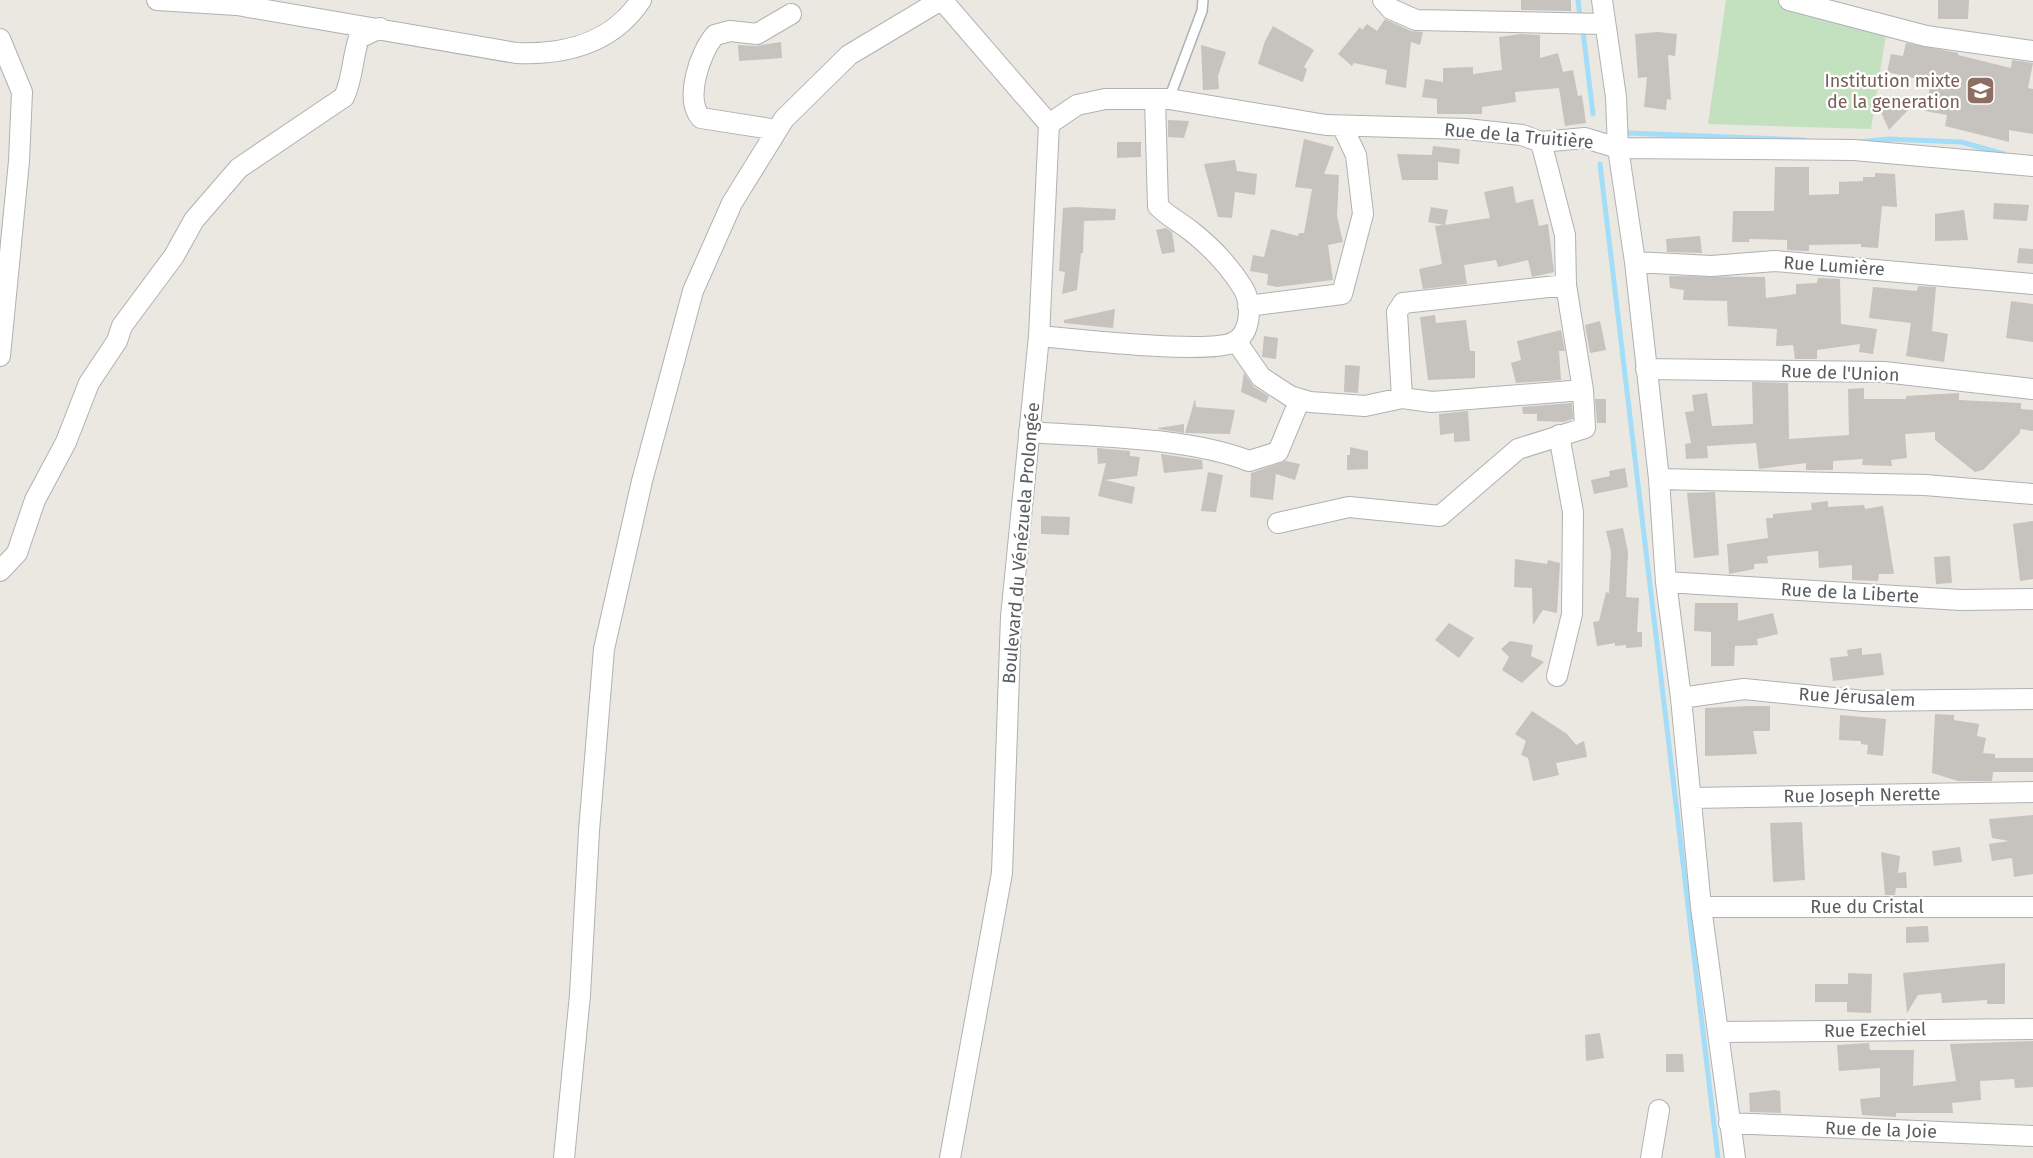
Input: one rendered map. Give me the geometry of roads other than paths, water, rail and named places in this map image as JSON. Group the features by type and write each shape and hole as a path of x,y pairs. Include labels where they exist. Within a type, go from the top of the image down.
{"street":[{"path":"157,0 237,5 380,27 516,53 546,54 574,49 598,40 622,22 641,0"},
{"path":"564,1158 580,995 590,820 604,649 639,491 693,291 732,203 784,119 849,55 941,0 1049,124"},
{"path":"1383,0 1391,9 1416,20 1604,24"},
{"path":"1602,0 1616,97 1618,148 1635,262 1659,479 1666,582 1681,698 1701,907 1735,1158"},
{"path":"1789,0 1926,36 2033,51"},
{"path":"777,130 701,118 694,105 694,89 704,52 716,35 730,31 757,34 792,14"},
{"path":"0,571 17,553 32,508 66,442 89,383 117,341 122,326 174,256 194,220 239,168 344,97 351,78 359,38 380,27"},
{"path":"0,39 22,92 19,161 0,356"},
{"name":"Rue de la Truitière","path":"1049,124 1077,105 1105,99 1162,99 1342,126 1466,129 1522,135 1541,142 1585,138 1618,148 1854,150 2033,166"},
{"path":"1039,336 1197,347 1236,341 1244,333 1248,321 1248,306 1244,290 1217,256 1191,231 1158,206 1162,99"},
{"name":"Boulevard du Vénézuela Prolongée","path":"950,1158 1002,873 1011,617 1039,336 1049,124"},
{"path":"1248,306 1342,294 1363,214 1356,155 1342,126"},
{"path":"1278,523 1349,507 1440,516 1518,449 1585,428 1584,390 1566,285 1565,235 1541,142"},
{"name":"Rue Lumière","path":"1635,262 1712,266 1776,261 2033,284"},
{"path":"1402,398 1397,312 1403,303 1566,285"},
{"path":"1236,341 1261,377 1300,399 1365,406 1402,398 1432,402 1584,390"},
{"name":"Rue de l'Union","path":"1646,369 1884,372 2033,389"},
{"path":"1029,432 1110,437 1220,450 1249,461 1278,452 1300,399"},
{"path":"1557,676 1572,614 1573,512 1559,435"},
{"path":"1659,479 1925,485 2033,494"},
{"name":"Rue de la Liberte","path":"1666,582 1961,600 2033,599"},
{"name":"Rue Jérusalem","path":"1681,698 1744,689 1864,701 2033,699"},
{"name":"Rue Joseph Nerette","path":"1691,798 2033,792"},
{"name":"Rue du Cristal","path":"1701,907 2033,907"},
{"name":"Rue Ezechiel","path":"1718,1032 2033,1029"},
{"path":"1651,1158 1659,1110"},
{"name":"Rue de la Joie","path":"1730,1123 2033,1136"}],"lane":[{"path":"1162,99 1202,11 1203,0"}],"waterway":[{"path":"1578,0 1580,16"},
{"path":"1583,31 1593,114"},
{"path":"1627,133 1805,140"},
{"path":"1859,142 1888,139 1961,142 2004,154"},
{"path":"1600,164 1718,1158"}],"place":[{"name":"Institution mixte de la generation","path":"1981,91"}]}
